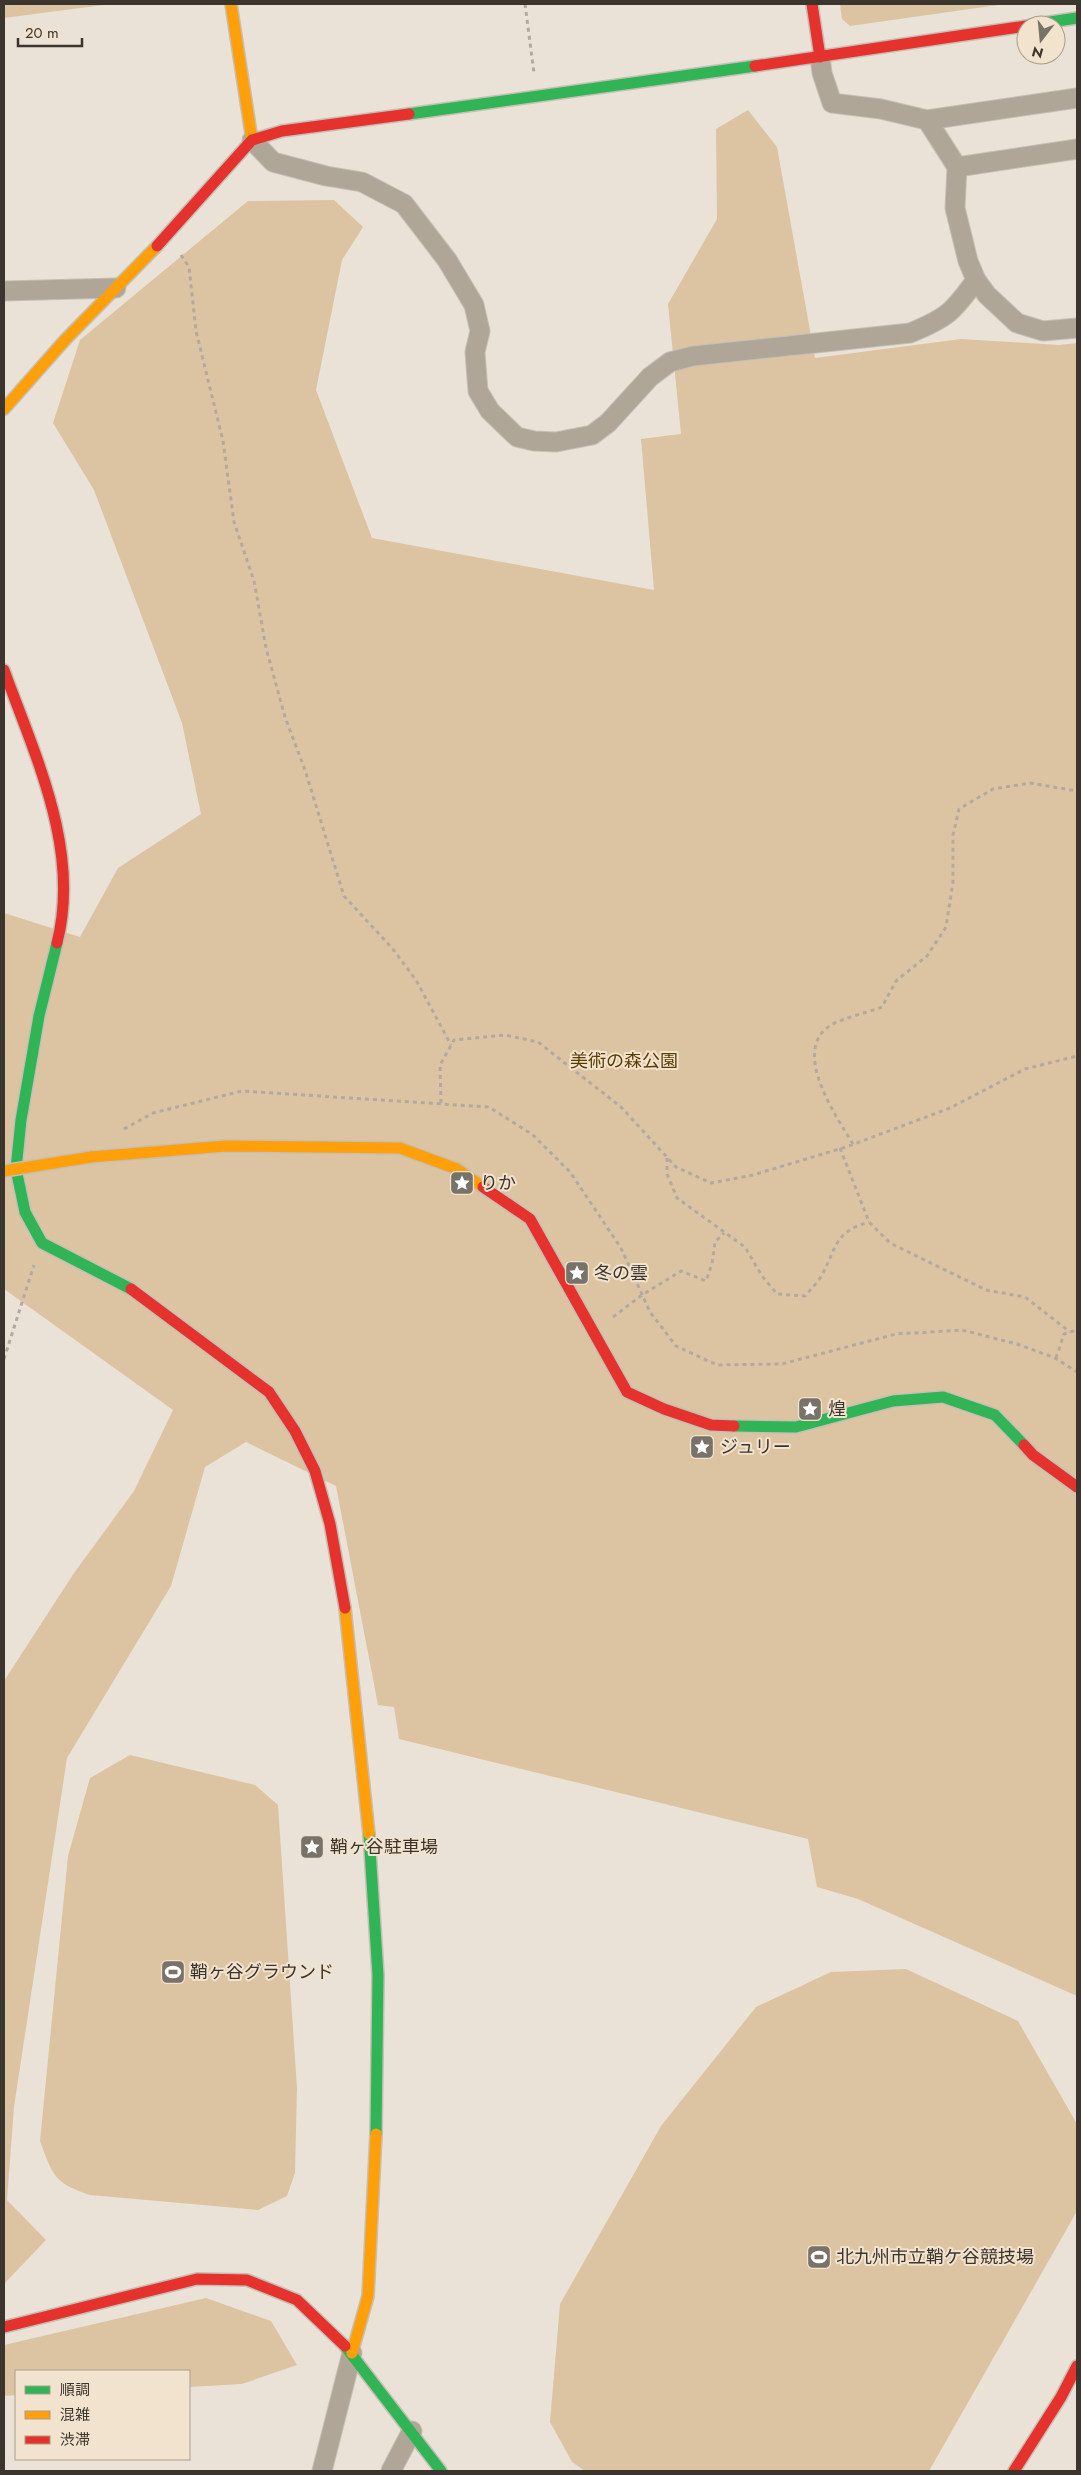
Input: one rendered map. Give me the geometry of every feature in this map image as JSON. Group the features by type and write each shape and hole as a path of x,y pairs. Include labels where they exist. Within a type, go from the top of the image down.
{"street":[{"path":"232,4 252,140 272,162 326,176 362,182 404,204 447,260 474,305 480,331 475,352 478,391 490,411 504,427 517,437 534,441 556,442 592,434 608,423 650,377 670,362 720,352 910,333 932,324 954,310 976,280"},
{"path":"812,4 822,73 832,104 881,109 928,120 1077,98"},
{"path":"4,409 65,340 168,234 252,140 282,131 820,57 1016,28"},
{"path":"928,120 957,167 955,208 968,261 976,280 992,301 1017,323 1043,331 1077,328"},
{"path":"957,167 1077,149"},
{"path":"4,291 116,288"},
{"path":"4,670 50,798 65,869 61,929 39,1016 21,1120 16,1169 24,1212 42,1243 140,1293 269,1392 295,1431 315,1471 330,1524 346,1614 368,1812 378,1975 376,2138 368,2296 322,2471"},
{"path":"4,1171 91,1157 245,1146 400,1148 457,1169 530,1219 627,1392 664,1409 710,1424 796,1426 893,1401 943,1398 995,1415 1033,1455 1077,1487"},
{"path":"4,2327 197,2279 248,2280 297,2300 352,2353 441,2471"},
{"path":"1014,2471 1061,2397 1077,2366"},
{"path":"391,2471 412,2431"}],"path":[{"path":"525,4 535,76"},
{"path":"168,234 189,267 196,331 223,441 234,522 254,581 266,648 285,717 305,770 344,896 392,948 416,980 451,1045"},
{"path":"853,1144 830,1106 814,1064 819,1038 831,1025 882,1007 896,980 927,956 946,928 953,882 953,835 959,808 993,789 1030,783 1077,791"},
{"path":"441,1103 440,1065 454,1040 505,1035 538,1042 621,1107 676,1167 711,1183 754,1174 853,1144 950,1108 1025,1070 1077,1056"},
{"path":"115,1155 124,1129 152,1113 242,1091 326,1098 489,1107 533,1135 570,1172 621,1248 650,1312 676,1346 717,1366 782,1364 896,1334 962,1330 1017,1344 1056,1358 1077,1372"},
{"path":"840,1148 869,1222 890,1243 986,1290 1025,1297 1070,1332"},
{"path":"667,1157 667,1174 677,1198 745,1247 762,1276 777,1294 805,1296 822,1276 835,1242 855,1226 869,1222"},
{"path":"593,1332 642,1295 681,1271 706,1281 712,1264 714,1242 724,1233"},
{"path":"4,1360 42,1243"},
{"path":"1056,1358 1064,1334 1077,1330"}],"green space":[{"path":"4,4 111,4 4,18"},
{"path":"840,4 1005,4 850,26 842,19"},
{"name":"美術の森公園","path":"748,110 777,147 815,358 961,339 1059,345 1077,343 1077,1996 858,1899 817,1887 808,1839 399,1739 394,1707 378,1705 336,1486 246,1442 205,1467 171,1586 67,1758 14,2107 7,2200 46,2240 4,2284 4,1681 74,1573 134,1491 173,1410 4,1289 4,913 80,937 118,868 201,814 182,723 94,490 53,423 80,340 248,201 334,200 363,227 342,260 316,390 372,538 654,590 641,439 681,434 668,304 717,219 716,129"},
{"name":"鞘ヶ谷グラウンド","path":"130,1755 255,1785 278,1805 297,2088 295,2173 287,2196 258,2210 90,2195 78,2191 56,2177 48,2163 40,2141 68,1856 90,1778"},
{"name":"北九州市立鞘ケ谷競技場","path":"906,1969 1018,2021 1077,2124 1077,2211 929,2471 585,2471 572,2462 550,2422 560,2304 661,2126 756,2007 831,1972"},
{"path":"206,2298 271,2321 297,2365 242,2384 190,2387 190,2370 15,2370 15,2395 4,2396 4,2345"}],"traffic: fast":[{"path":"1066,20 1077,18"},
{"path":"409,114 755,66"},
{"path":"57,943 39,1016 21,1120 16,1169 25,1212 42,1243 131,1289"},
{"path":"734,1426 796,1427 893,1401 943,1397 995,1415 1024,1445"},
{"path":"369,1834 378,1975 376,2134"},
{"path":"345,2346 441,2471"}],"traffic: slow":[{"path":"231,4 252,140"},
{"path":"4,409 65,340 157,246"},
{"path":"91,1157 226,1146 400,1148 457,1169 483,1187"},
{"path":"4,1171 91,1157"},
{"path":"345,1608 369,1834"},
{"path":"352,2353 368,2296 376,2134"}],"traffic: jam":[{"path":"812,4 820,57"},
{"path":"755,66 1016,27"},
{"path":"157,246 252,140 282,131 409,114"},
{"path":"4,670 41,770 59,838 63,873 63,908 57,943"},
{"path":"483,1187 530,1219 627,1392 664,1409 711,1425 734,1426"},
{"path":"131,1289 269,1392 295,1431 315,1471 330,1524 345,1608"},
{"path":"1024,1445 1033,1455 1077,1487"},
{"path":"4,2327 197,2279 247,2280 297,2300 345,2346"},
{"path":"1014,2471 1061,2397 1077,2366"}],"place":[{"name":"りか","path":"462,1183"},
{"name":"冬の雲","path":"577,1273"},
{"name":"煌","path":"810,1409"},
{"name":"ジュリー","path":"702,1447"},
{"name":"鞘ヶ谷駐車場","path":"312,1847"},
{"name":"鞘ヶ谷グラウンド","path":"173,1972"},
{"name":"北九州市立鞘ケ谷競技場","path":"819,2257"}]}
